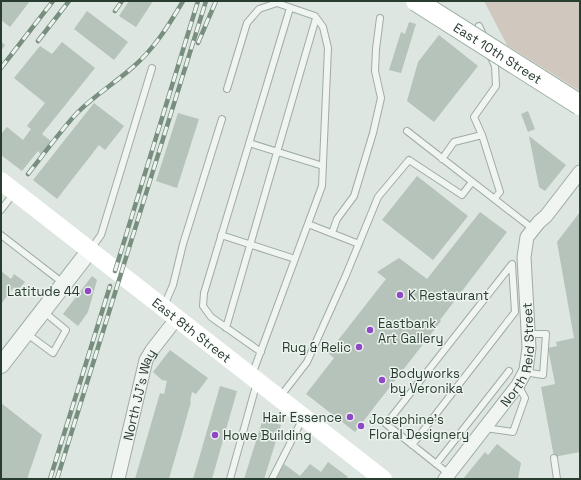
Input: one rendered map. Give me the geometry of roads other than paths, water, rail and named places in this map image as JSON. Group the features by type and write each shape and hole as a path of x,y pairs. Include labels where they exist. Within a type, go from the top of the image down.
{"main road":[{"name":"East 10th Street","path":"416,1 580,105"},
{"name":"East 8th Street","path":"1,181 383,479"}],"street":[{"name":"North Reid Street","path":"447,477 518,385 524,372 529,348 524,257 527,237 546,216 580,172"},
{"path":"1,366 90,250"},
{"name":"North JJ's Way","path":"118,479 146,360 170,313"}],"lane":[{"path":"227,89 247,23 259,9 277,3 315,16 323,27 328,48 322,186 261,352 230,479"},
{"path":"261,352 211,317 203,306 204,292 290,8"},
{"path":"226,328 316,18"},
{"path":"332,233 337,219 354,196 373,133 381,98 375,71 380,18"},
{"path":"479,26 494,66 496,86 474,117 482,135 500,192 494,199"},
{"path":"90,250 101,236 152,68"},
{"path":"170,313 173,285 183,244 222,119"},
{"path":"407,131 533,229"},
{"path":"442,159 454,142 482,135"},
{"path":"249,143 323,166"},
{"path":"279,398 307,362 346,275 378,197 409,160 462,195 472,182"},
{"path":"1,210 15,192"},
{"path":"308,224 359,244"},
{"path":"1,235 64,284"},
{"path":"221,235 295,259"},
{"path":"412,445 515,312 512,264 386,424 412,445 436,464 447,477"},
{"path":"26,333 53,353 66,330 43,311"},
{"path":"524,372 543,375 546,334 528,334"},
{"path":"436,464 509,371"},
{"path":"485,428 513,432 525,398 518,385"},
{"path":"272,479 303,416"},
{"path":"554,458 557,479"}],"railway":[{"path":"1,68 53,1"},
{"path":"38,41 69,1"},
{"path":"115,11 122,1"},
{"path":"28,174 78,112 141,60 167,28 183,1"},
{"path":"115,271 198,1"},
{"path":"57,479 206,1"},
{"path":"198,43 216,1"},
{"path":"50,479 110,286"}],"place":[{"name":"Latitude 44","path":"88,291"},
{"name":"K Restaurant","path":"400,295"},
{"name":"Eastbank Art Gallery","path":"370,330"},
{"name":"Rug & Relic","path":"359,347"},
{"name":"Bodyworks by Veronika","path":"382,380"},
{"name":"Hair Essence","path":"350,417"},
{"name":"Josephine's Floral Designery","path":"361,426"},
{"name":"Howe Building","path":"215,435"}]}
